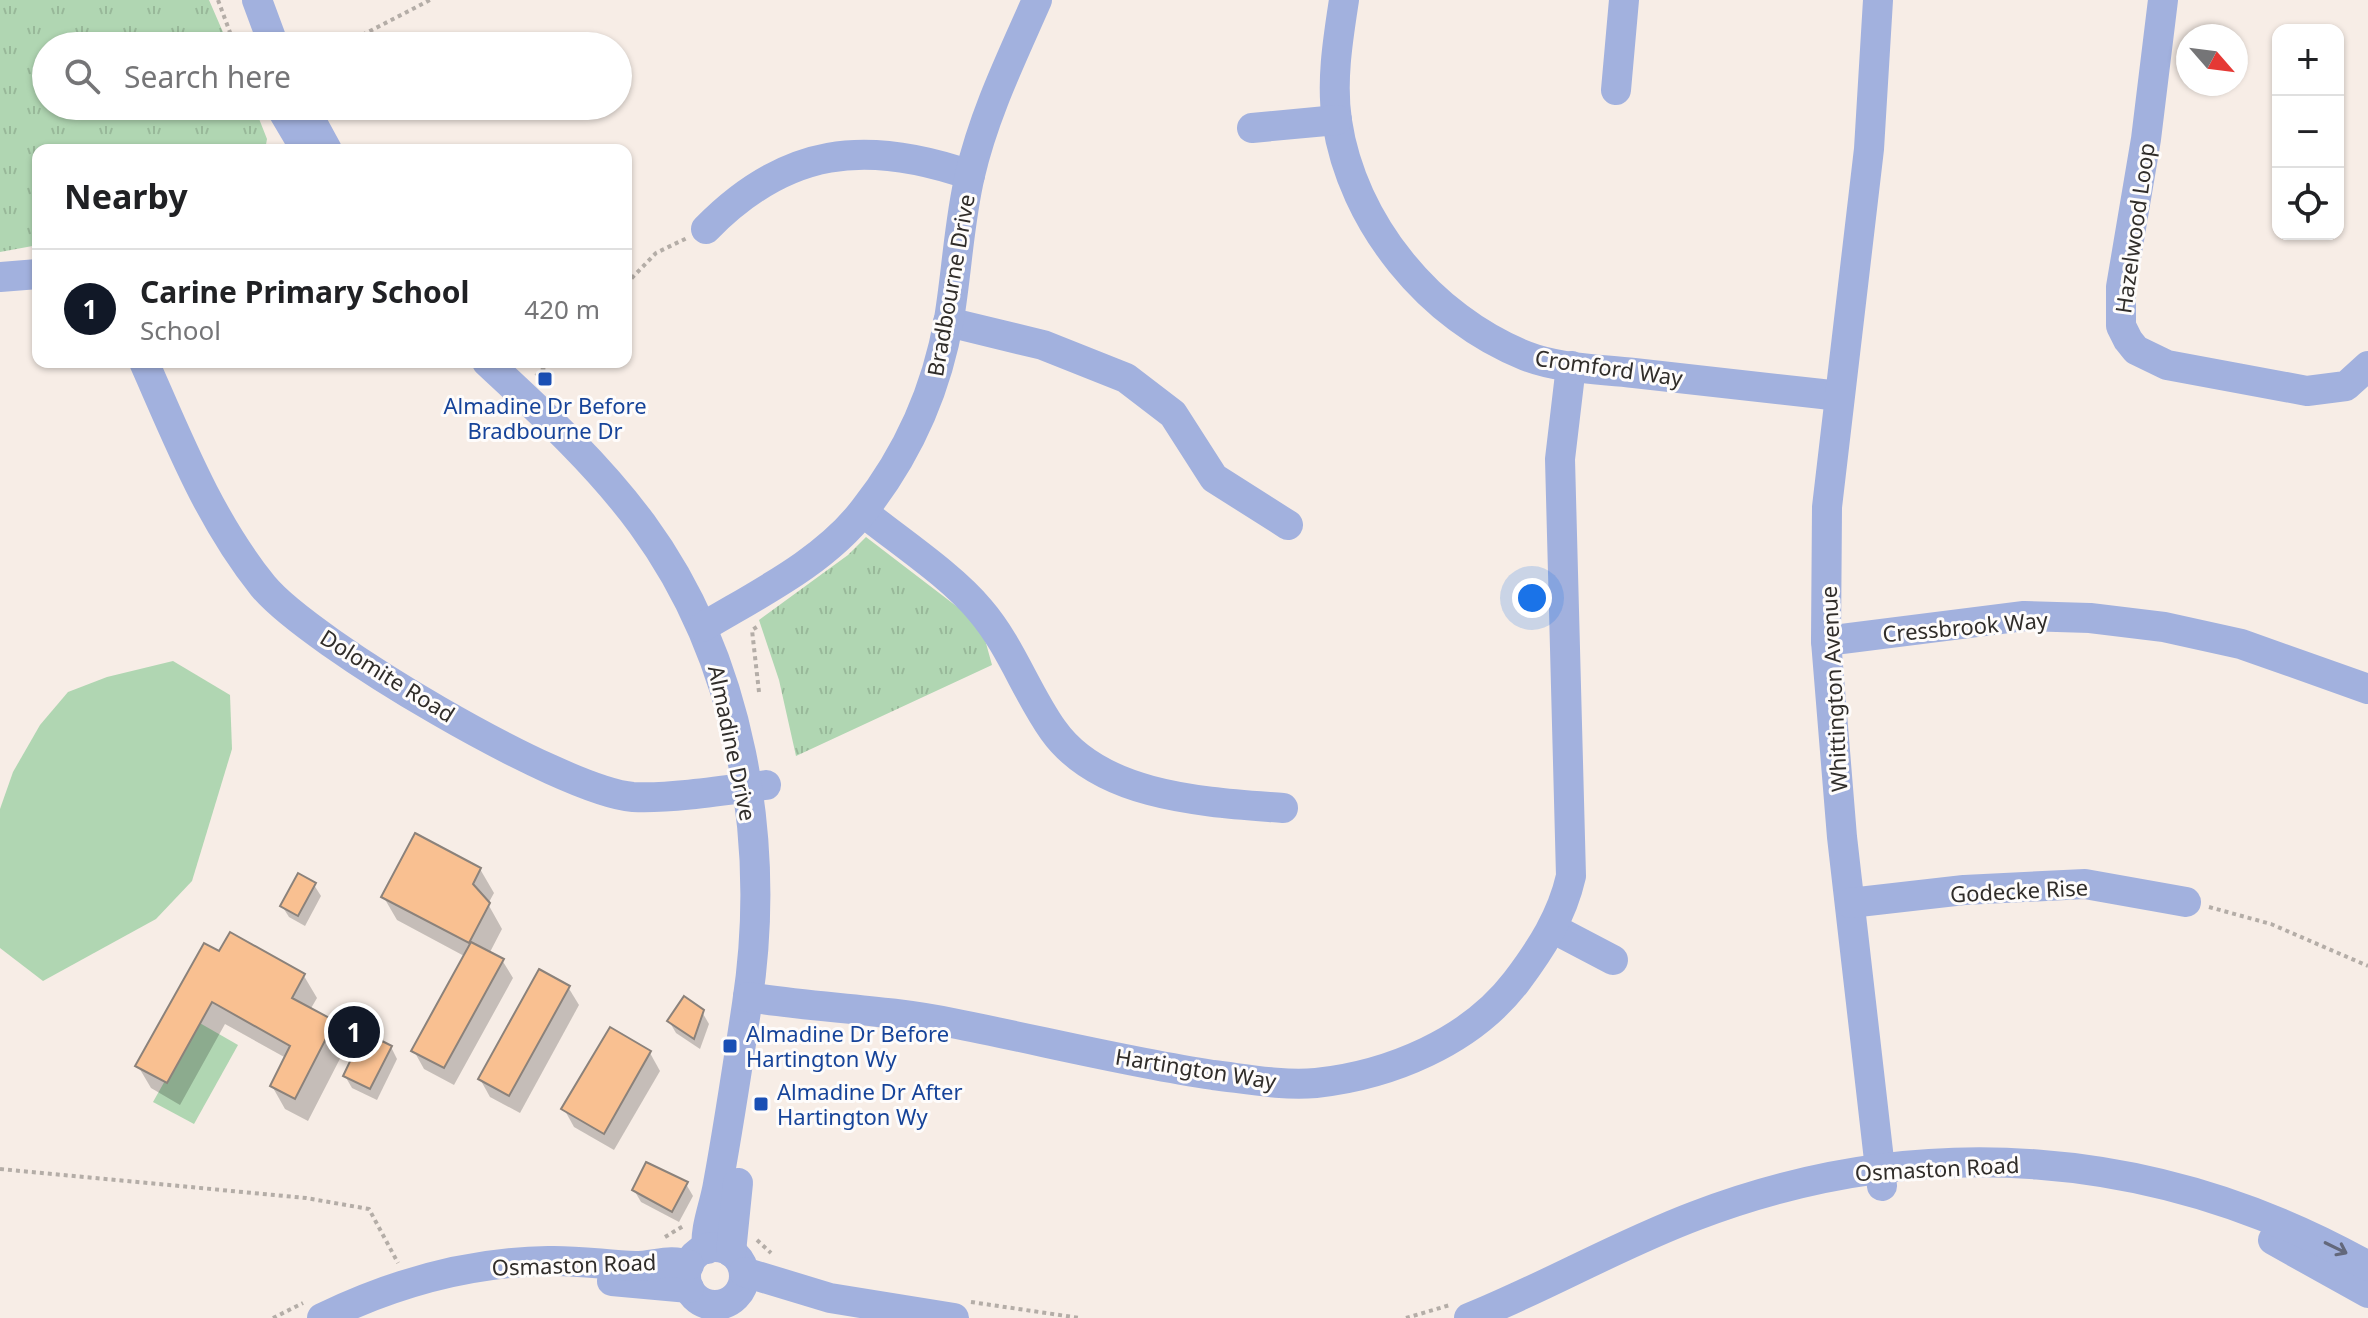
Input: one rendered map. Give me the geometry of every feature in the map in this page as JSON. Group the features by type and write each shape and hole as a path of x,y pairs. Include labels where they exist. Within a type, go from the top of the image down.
{"street":[{"path":"238,0 249,32"},
{"path":"257,0 269,32"},
{"name":"Bradbourne Drive","path":"710,623 805,564 863,512 910,438 938,371 970,175 999,84 1037,0"},
{"name":"Cromford Way","path":"1344,0 1335,56 1337,120 1356,192 1398,263 1459,318 1527,356 1571,366 1839,396"},
{"path":"1616,90 1624,0"},
{"name":"Whittington Avenue","path":"1878,0 1869,149 1827,507 1826,641 1850,903 1881,1176"},
{"name":"Hazelwood Loop","path":"2163,0 2146,139 2120,299 2121,326 2128,340 2136,350 2167,365 2307,391 2346,386 2368,366"},
{"path":"288,120 302,144"},
{"path":"311,120 324,144"},
{"path":"1252,128 1337,120"},
{"path":"706,229 729,206 758,185 824,158 853,153 891,153 929,160 970,175"},
{"path":"0,277 32,274"},
{"path":"948,322 1043,345 1126,378 1173,414 1214,478 1288,525"},
{"name":"Hartington Way","path":"756,999 907,1014 1172,1069 1266,1082 1315,1083 1407,1060 1482,1019 1516,982 1552,928 1565,902 1573,847 1560,459 1571,366"},
{"name":"Dolomite Road","path":"147,368 199,487 264,587 335,648 553,773 632,797 756,786"},
{"name":"Almadine Drive","path":"493,368 564,435 631,511 710,623"},
{"name":"Almadine Drive","path":"531,368 659,519 694,575 756,786 756,999 733,1219 735,1241 716,1270"},
{"path":"863,512 964,591 995,628 1055,733 1083,761 1130,782 1175,795 1283,808"},
{"name":"Cressbrook Way","path":"1826,641 2024,616 2090,618 2164,627 2241,644 2368,689"},
{"name":"Cressbrook Way","path":"2336,676 2368,680"},
{"name":"Godecke Rise","path":"1850,903 1978,889 2085,884 2186,902"},
{"path":"1552,928 1613,960"},
{"name":"Osmaston Road","path":"1517,1318 1726,1224 1801,1200 1881,1176 2025,1163 2147,1180 2239,1206 2294,1228 2368,1266"},
{"name":"Osmaston Road","path":"1469,1318 1695,1216 1829,1175 2018,1181 2153,1200 2234,1223 2270,1238 2368,1293"},
{"name":"Osmaston Road","path":"322,1318 418,1281 483,1267 545,1261 639,1266 674,1260 830,1298 954,1318"},
{"name":"Osmaston Road","path":"367,1318 474,1287 520,1281 590,1280 716,1270 845,1318"}],"path":[{"path":"218,0 230,32"},
{"path":"368,32 430,0"},
{"path":"632,278 656,253 706,229"},
{"path":"2186,902 2271,924 2368,966"},
{"path":"0,1169 306,1198 369,1209 398,1263"}],"green space":[{"path":"0,0 209,0 223,32 32,32 32,120 260,120 266,144 32,144 32,246 0,252"},
{"path":"866,537 981,625 992,665 796,756 779,680 759,620 848,555"},
{"path":"173,661 230,695 232,749 192,881 156,919 43,981 0,948 0,809 13,772 40,725 68,692 107,677"},
{"path":"198,1022 238,1045 194,1124 153,1102"}],"building":[{"path":"415,833 481,868 473,884 490,903 469,943 381,897"},
{"path":"298,873 316,883 298,916 280,906"},
{"path":"230,932 305,974 292,998 335,1021 295,1099 270,1086 290,1046 212,1002 167,1083 135,1066 204,943 219,951"},
{"path":"471,942 504,959 444,1068 411,1051"},
{"path":"539,969 570,986 509,1096 478,1079"},
{"path":"684,996 704,1010 694,1039 667,1021"},
{"path":"610,1027 651,1051 604,1134 561,1109"},
{"path":"364,1032 392,1046 370,1089 343,1076"},
{"path":"646,1162 688,1182 672,1212 632,1190"}],"place":[{"name":"Almadine Dr Before Bradbourne Dr","path":"545,379"},
{"name":"Carine Primary School","path":"354,1032"},
{"name":"Almadine Dr Before Hartington Wy","path":"730,1046"},
{"name":"Almadine Dr After Hartington Wy","path":"761,1104"}]}
